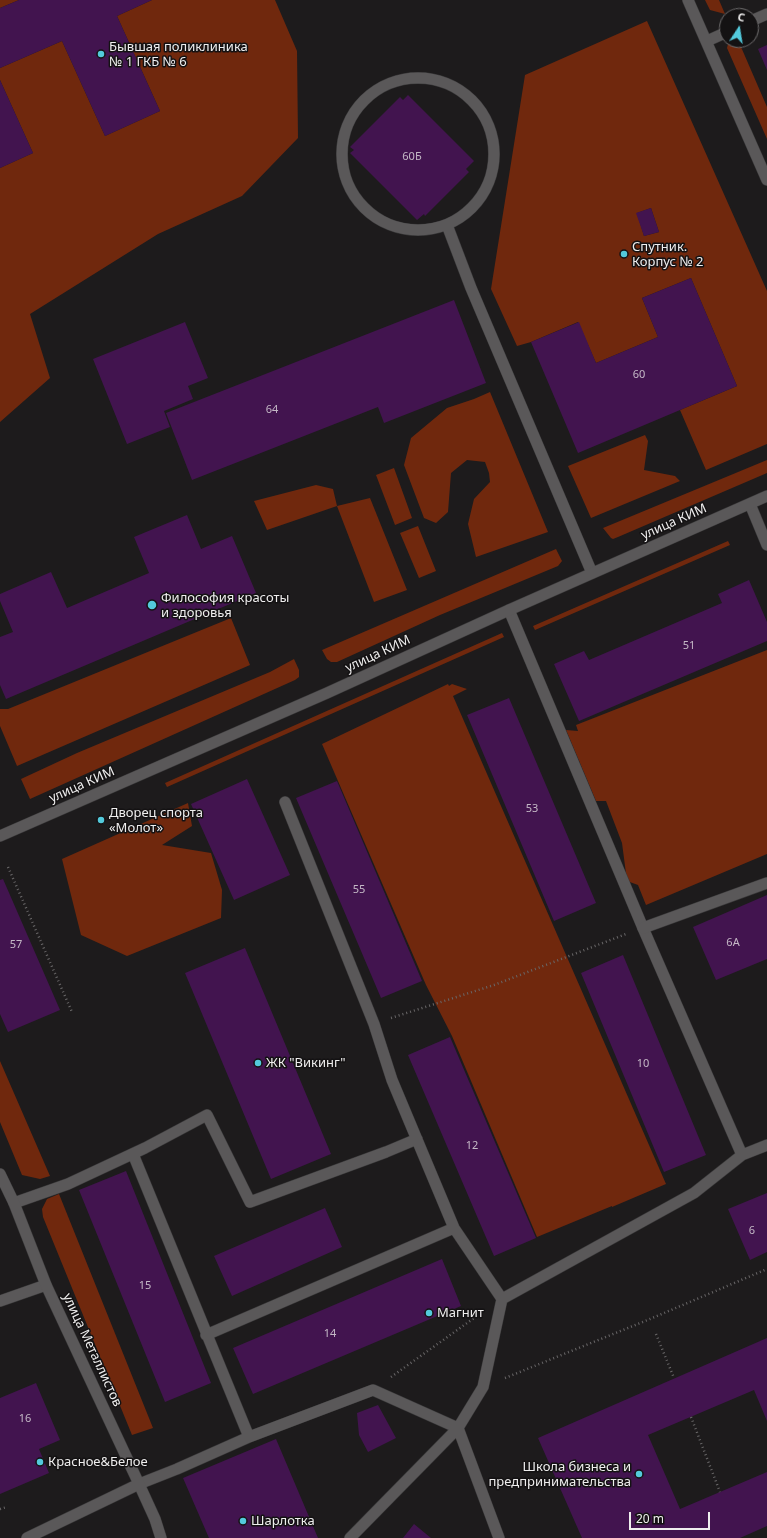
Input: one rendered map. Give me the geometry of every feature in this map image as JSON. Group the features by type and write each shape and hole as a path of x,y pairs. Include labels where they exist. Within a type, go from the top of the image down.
{"street":[{"path":"688,0 767,180"},
{"path":"707,41 719,36"},
{"path":"419,78 445,83 467,96 484,116 493,140 494,166 485,190 469,211 447,225 424,230 400,228 377,219 359,203 347,182 342,152 344,134 354,112 370,94 393,82 419,78"},
{"path":"447,225 471,288 592,573"},
{"name":"улица КИМ","path":"0,836 327,693 509,610 767,496"},
{"path":"750,504 767,545"},
{"path":"509,610 643,928 742,1155"},
{"path":"285,802 374,1024 392,1080 454,1228 502,1299 483,1387 458,1428 350,1538"},
{"path":"643,928 767,883"},
{"path":"14,1203 68,1184 133,1154 207,1115 250,1202 386,1152 417,1139"},
{"path":"502,1299 694,1193 742,1155 767,1145"},
{"path":"133,1154 249,1437"},
{"name":"улица Металлистов","path":"0,1174 14,1203 46,1285 140,1484 155,1519 161,1538"},
{"path":"206,1335 454,1228"},
{"path":"0,1301 46,1285"},
{"path":"27,1538 140,1484 249,1437 373,1390 458,1428 499,1538"}],"path":[{"path":"8,867 72,1012"},
{"path":"374,1024 494,985 643,928"},
{"path":"483,1387 650,1319 767,1269"},
{"path":"373,1390 502,1299"},
{"path":"656,1334 674,1378"},
{"path":"691,1417 720,1492"},
{"path":"0,1509 7,1507"}],"shaded area":[{"path":"0,0 19,0 0,8"},
{"path":"152,0 275,0 297,51 298,138 242,196 158,234 30,314 50,378 0,422 0,168 33,153 0,80 0,68 62,41 105,136 160,111 117,16"},
{"path":"705,0 719,0 722,8 719,8 719,12 710,10"},
{"name":"Спутник. Корпус № 2","path":"647,21 767,291 767,444 706,470 680,410 737,386 691,278 642,298 658,337 596,363 578,322 531,342 517,346 491,289 525,75","holes":["651,208 659,232 644,236 637,213"]},
{"path":"727,48 741,48 767,107 767,139"},
{"path":"490,392 548,532 476,557 468,524 474,499 490,482 489,473 485,462 467,460 451,473 448,512 436,523 424,518 404,465 411,438 447,408"},
{"path":"645,435 648,441 644,470 675,476 680,481 591,518 568,466"},
{"path":"767,460 767,473 618,537 613,539 611,538 603,528"},
{"path":"394,468 412,518 395,525 376,475"},
{"path":"316,485 333,489 337,506 267,530 254,501"},
{"path":"370,498 407,590 374,602 337,506"},
{"path":"418,526 436,571 419,578 400,533"},
{"path":"728,541 730,545 535,630 533,626"},
{"path":"556,549 562,561 558,566 440,615 337,662 331,662 327,659 322,650"},
{"path":"231,618 250,665 17,766 0,726 0,709 8,709"},
{"path":"502,633 504,637 167,787 165,783"},
{"path":"767,650 767,854 646,905 638,885 627,881 622,843 606,801 596,801 566,730 578,731 576,725"},
{"path":"294,659 299,670 299,677 295,680 30,799 21,779 77,753 270,672"},
{"path":"448,684 449,686 452,684 467,689 453,696 666,1184 537,1237 452,1036 426,985 322,744"},
{"path":"188,803 192,826 162,845 211,853 222,890 221,918 127,956 81,935 62,859"},
{"path":"0,1061 50,1176 40,1179 22,1175 0,1122"},
{"path":"59,1194 153,1428 132,1435 43,1217 42,1209 47,1199"}],"building":[{"name":"Бывшая поликлиника № 1 ГКБ № 6","path":"19,0 152,0 117,16 160,111 105,136 62,41 0,68 0,8"},
{"path":"767,45 767,70 758,49"},
{"path":"0,80 33,153 0,168"},
{"path":"408,95 474,161 466,169 469,172 425,216 424,214 417,220 350,153 354,150 350,147 400,97 403,100"},
{"path":"651,208 659,232 644,236 636,213"},
{"path":"691,278 737,386 578,453 531,342 579,322 596,363 658,337 642,298"},
{"path":"454,300 486,383 384,423 378,407 192,480 166,413"},
{"path":"185,322 208,378 188,386 193,399 164,411 170,427 127,444 93,359"},
{"name":"Философия красоты и здоровья","path":"187,515 201,549 232,536 256,593 6,699 0,685 0,637 13,632 0,601 0,594 51,572 67,608 149,573 134,537"},
{"path":"749,580 767,622 767,641 579,721 554,664 584,651 589,660 722,603 718,594"},
{"path":"509,698 596,903 554,921 467,715"},
{"path":"247,779 290,875 234,900 191,804"},
{"path":"337,781 422,981 381,998 296,798"},
{"path":"3,879 60,1010 8,1032 0,1014 0,880"},
{"path":"767,895 767,959 716,980 693,927"},
{"name":"ЖК \"Викинг\"","path":"245,948 331,1154 271,1179 185,973"},
{"path":"623,955 706,1155 664,1172 581,973"},
{"path":"450,1037 536,1238 494,1256 408,1055"},
{"path":"126,1171 211,1383 165,1402 79,1190"},
{"path":"767,1193 767,1252 750,1260 728,1209"},
{"path":"325,1208 342,1247 232,1296 214,1256"},
{"path":"442,1259 461,1306 253,1394 233,1348"},
{"path":"767,1338 767,1421 754,1390 648,1435 680,1509 767,1472 767,1526 740,1538 582,1538 538,1438"},
{"path":"36,1383 60,1440 39,1449 49,1473 0,1494 0,1398"},
{"path":"378,1405 396,1438 368,1452 359,1435 357,1413"},
{"path":"276,1439 318,1538 209,1538 183,1478"},
{"path":"414,1524 431,1538 403,1538"}],"place":[{"name":"Бывшая поликлиника № 1 ГКБ № 6","path":"101,54"},
{"name":"Спутник. Корпус № 2","path":"624,254"},
{"name":"Философия красоты и здоровья","path":"152,605"},
{"name":"Дворец спорта «Молот»","path":"101,820"},
{"name":"ЖК \"Викинг\"","path":"258,1063"},
{"name":"Магнит","path":"429,1313"},
{"name":"Красное&Белое","path":"40,1462"},
{"name":"Школа бизнеса и предпринимательства","path":"639,1474"},
{"name":"Шарлотка","path":"243,1521"}]}
